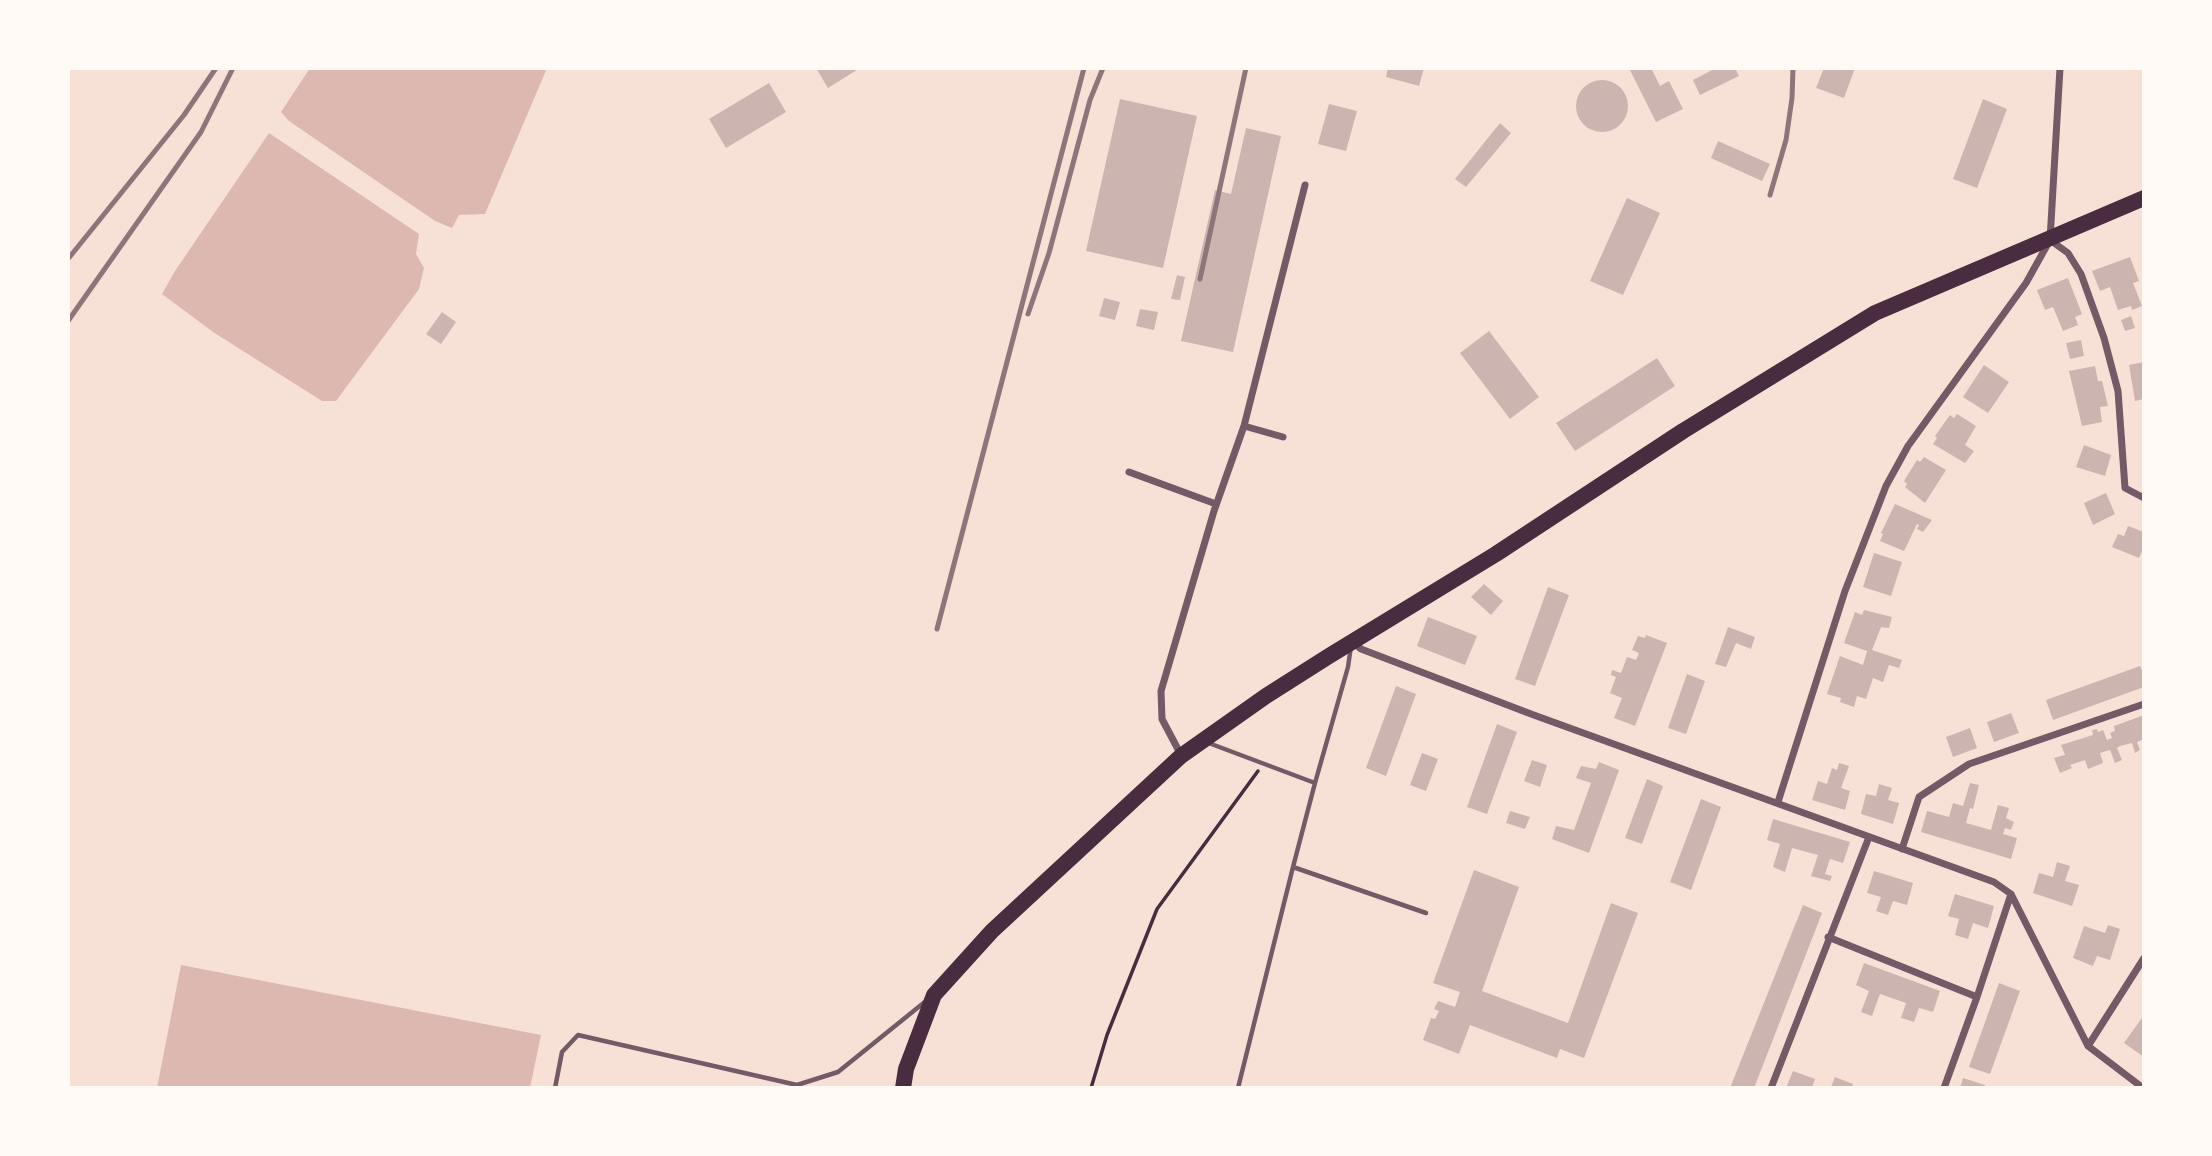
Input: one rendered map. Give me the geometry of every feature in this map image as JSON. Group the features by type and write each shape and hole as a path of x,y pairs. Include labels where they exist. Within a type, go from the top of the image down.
{"main road":[{"path":"903,1088 906,1069 934,995 992,932 1181,756 1203,740 1265,696 1496,554 1683,431 1864,320 2144,198"}],"street":[{"path":"1778,803 1845,591 1886,486 1908,446 2026,283 2050,240 2060,68"},
{"path":"1181,756 1162,719 1161,691 1216,504 1244,426 1305,185"},
{"path":"2050,240 2068,253 2081,274 2104,338 2118,391 2125,488 2144,498"},
{"path":"1244,426 1283,437"},
{"path":"1129,472 1216,504"},
{"path":"1352,642 1361,649 1494,700 1994,882 2011,894 2088,1046 2143,1088"},
{"path":"1902,849 1919,797 1969,764 2144,704"},
{"path":"1771,1088 1869,837"},
{"path":"1944,1088 1978,997 2011,894"},
{"path":"1828,937 1978,997"},
{"path":"2088,1046 2144,958"}],"lane":[{"path":"1238,1088 1293,867 1348,667 1352,642"},
{"path":"1203,740 1315,783"},
{"path":"1293,867 1426,912"},
{"path":"555,1088 562,1052 578,1035 797,1085 838,1072 934,995"}],"path":[{"path":"1091,1088 1107,1035 1157,909 1264,763"}],"shaded area":[{"path":"310,68 547,68 485,214 459,215 452,228 435,221 289,121 281,112"},
{"path":"269,133 419,234 416,254 424,268 419,289 336,401 322,401 213,332 162,294"},
{"path":"181,965 541,1035 530,1088 157,1088"}],"building":[{"path":"816,68 860,68 828,88"},
{"path":"1388,68 1424,68 1419,86 1386,77"},
{"path":"1629,68 1651,68 1660,86 1669,81 1683,109 1656,122"},
{"path":"1716,68 1735,68 1739,76 1700,95 1693,80"},
{"path":"1824,68 1855,68 1844,98 1816,88"},
{"path":"1602,80 1612,82 1620,88 1626,96 1626,116 1620,124 1612,130 1602,132 1592,130 1584,124 1578,116 1576,106 1578,96 1584,88 1592,82"},
{"path":"769,83 786,112 726,148 709,119"},
{"path":"1120,99 1197,116 1163,268 1086,251"},
{"path":"1983,99 2007,109 1977,188 1953,179"},
{"path":"1329,104 1357,111 1346,151 1318,144"},
{"path":"1500,123 1511,133 1466,187 1455,179"},
{"path":"1246,128 1281,136 1233,352 1181,341 1215,190 1231,194"},
{"path":"1718,141 1770,164 1762,181 1711,158"},
{"path":"1627,198 1660,213 1623,295 1590,281"},
{"path":"2130,257 2139,281 2133,283 2142,306 2132,310 2131,306 2118,310 2110,287 2100,291 2092,271"},
{"path":"1177,275 1185,277 1180,300 1171,299"},
{"path":"2068,278 2082,314 2075,317 2078,325 2063,331 2053,307 2045,310 2037,290"},
{"path":"1104,298 1120,302 1115,320 1099,316"},
{"path":"1140,309 1158,312 1154,330 1136,326"},
{"path":"442,312 456,322 441,344 426,334"},
{"path":"2131,316 2135,328 2125,331 2121,320"},
{"path":"1489,331 1539,397 1510,419 1460,353"},
{"path":"2081,340 2084,356 2070,359 2066,343"},
{"path":"1657,358 1675,386 1575,451 1556,423"},
{"path":"2144,362 2144,399 2135,401 2129,365"},
{"path":"1984,365 2009,382 1988,413 1963,397"},
{"path":"2095,366 2108,406 2100,407 2102,422 2082,426 2069,371"},
{"path":"1957,414 1976,426 1965,445 1974,451 1965,463 1933,444 1937,438 1935,436 1950,415 1954,418"},
{"path":"2084,445 2111,455 2105,476 2076,467"},
{"path":"1924,457 1946,470 1925,503 1905,487 1907,484 1904,481 1917,460 1920,462"},
{"path":"2106,493 2115,514 2093,525 2084,503"},
{"path":"1895,504 1932,520 1923,532 1917,529 1917,524 1904,551 1880,541"},
{"path":"2128,526 2144,532 2144,547 2139,558 2112,547 2118,534 2124,536"},
{"path":"1874,553 1902,562 1891,596 1863,587"},
{"path":"1484,584 1503,601 1491,615 1471,597"},
{"path":"1548,587 1569,595 1535,686 1515,679"},
{"path":"1864,610 1892,617 1889,628 1881,627 1872,650 1902,660 1899,668 1889,665 1883,682 1873,678 1866,699 1857,696 1854,707 1840,702 1841,698 1827,694 1840,656 1863,665 1867,651 1844,643 1855,612 1862,615"},
{"path":"1428,617 1477,636 1465,665 1417,646"},
{"path":"1728,627 1755,637 1751,649 1736,643 1726,667 1715,664"},
{"path":"1646,635 1667,643 1635,726 1614,718 1622,698 1610,693 1616,677 1611,675 1612,670 1621,673 1627,657 1636,660 1639,653 1632,650 1638,636 1645,638"},
{"path":"2140,666 2144,675 2144,687 2053,720 2046,700"},
{"path":"1687,674 1705,681 1686,734 1668,728"},
{"path":"1396,686 1416,694 1386,776 1366,768"},
{"path":"2011,713 2019,733 1994,742 1987,722"},
{"path":"2144,715 2144,739 2137,742 2140,750 2135,753 2132,743 2120,746 2117,748 2122,760 2115,763 2110,750 2100,753 2103,763 2088,769 2085,760 2070,765 2072,768 2060,773 2054,758 2065,755 2061,745 2093,735 2092,730 2097,729 2098,732 2103,730 2107,740 2112,738 2110,733 2115,731 2114,726"},
{"path":"1497,724 1517,732 1487,814 1467,807"},
{"path":"1970,728 1977,748 1953,757 1946,737"},
{"path":"1422,753 1438,759 1426,791 1410,785"},
{"path":"1532,760 1547,765 1540,787 1524,781"},
{"path":"1599,762 1619,770 1589,853 1552,839 1556,826 1574,830 1591,783 1576,778 1581,766 1596,769"},
{"path":"1839,763 1849,766 1841,788 1850,791 1845,810 1812,800 1818,781 1827,784 1832,768 1837,770"},
{"path":"1647,779 1663,786 1642,844 1625,838"},
{"path":"1970,783 1979,785 1966,823 1991,830 1998,805 2009,808 2006,818 2014,822 2011,830 2005,828 2003,834 2017,838 2011,859 1921,832 1927,811 1949,817 1953,803 1963,806"},
{"path":"1879,784 1892,788 1888,800 1899,803 1893,824 1861,814 1866,794 1876,796"},
{"path":"1701,799 1721,807 1691,890 1670,882"},
{"path":"1510,811 1530,817 1525,829 1506,823"},
{"path":"1773,819 1850,842 1843,863 1830,859 1825,874 1832,876 1830,881 1811,876 1818,855 1792,848 1785,872 1773,867 1780,844 1767,840"},
{"path":"2057,862 2070,866 2065,881 2079,885 2072,906 2033,893 2039,873 2053,877"},
{"path":"1474,870 1519,887 1482,991 1568,1023 1611,903 1638,913 1584,1058 1560,1049 1557,1058 1470,1025 1459,1054 1423,1040 1431,1018 1435,1019 1439,1011 1434,1009 1438,1001 1455,1007 1460,992 1433,983"},
{"path":"1874,871 1913,883 1907,905 1893,901 1888,915 1876,911 1881,897 1867,893"},
{"path":"1955,894 1994,906 1988,928 1973,923 1968,939 1955,935 1959,919 1948,916"},
{"path":"1803,905 1822,913 1754,1088 1730,1088"},
{"path":"2108,925 2120,929 2110,960 2097,956 2093,966 2073,958 2084,926 2105,933"},
{"path":"1864,963 1940,991 1933,1012 1919,1008 1914,1022 1901,1018 1906,1003 1880,994 1872,1016 1861,1012 1869,991 1856,985"},
{"path":"1999,983 2020,991 1990,1074 1969,1067"},
{"path":"2144,1015 2144,1057 2124,1043"},
{"path":"1793,1071 1815,1079 1812,1088 1786,1088"},
{"path":"1835,1077 1853,1084 1852,1088 1831,1087"},
{"path":"1963,1078 1985,1085 1984,1088 1960,1088"}],"railway":[{"path":"68,259 184,115 216,68"},
{"path":"68,321 201,132 233,68"},
{"path":"937,629 1084,68"},
{"path":"1028,314 1049,253 1090,100 1103,68"},
{"path":"1200,279 1246,68"},
{"path":"1770,195 1786,140 1793,68"}]}
